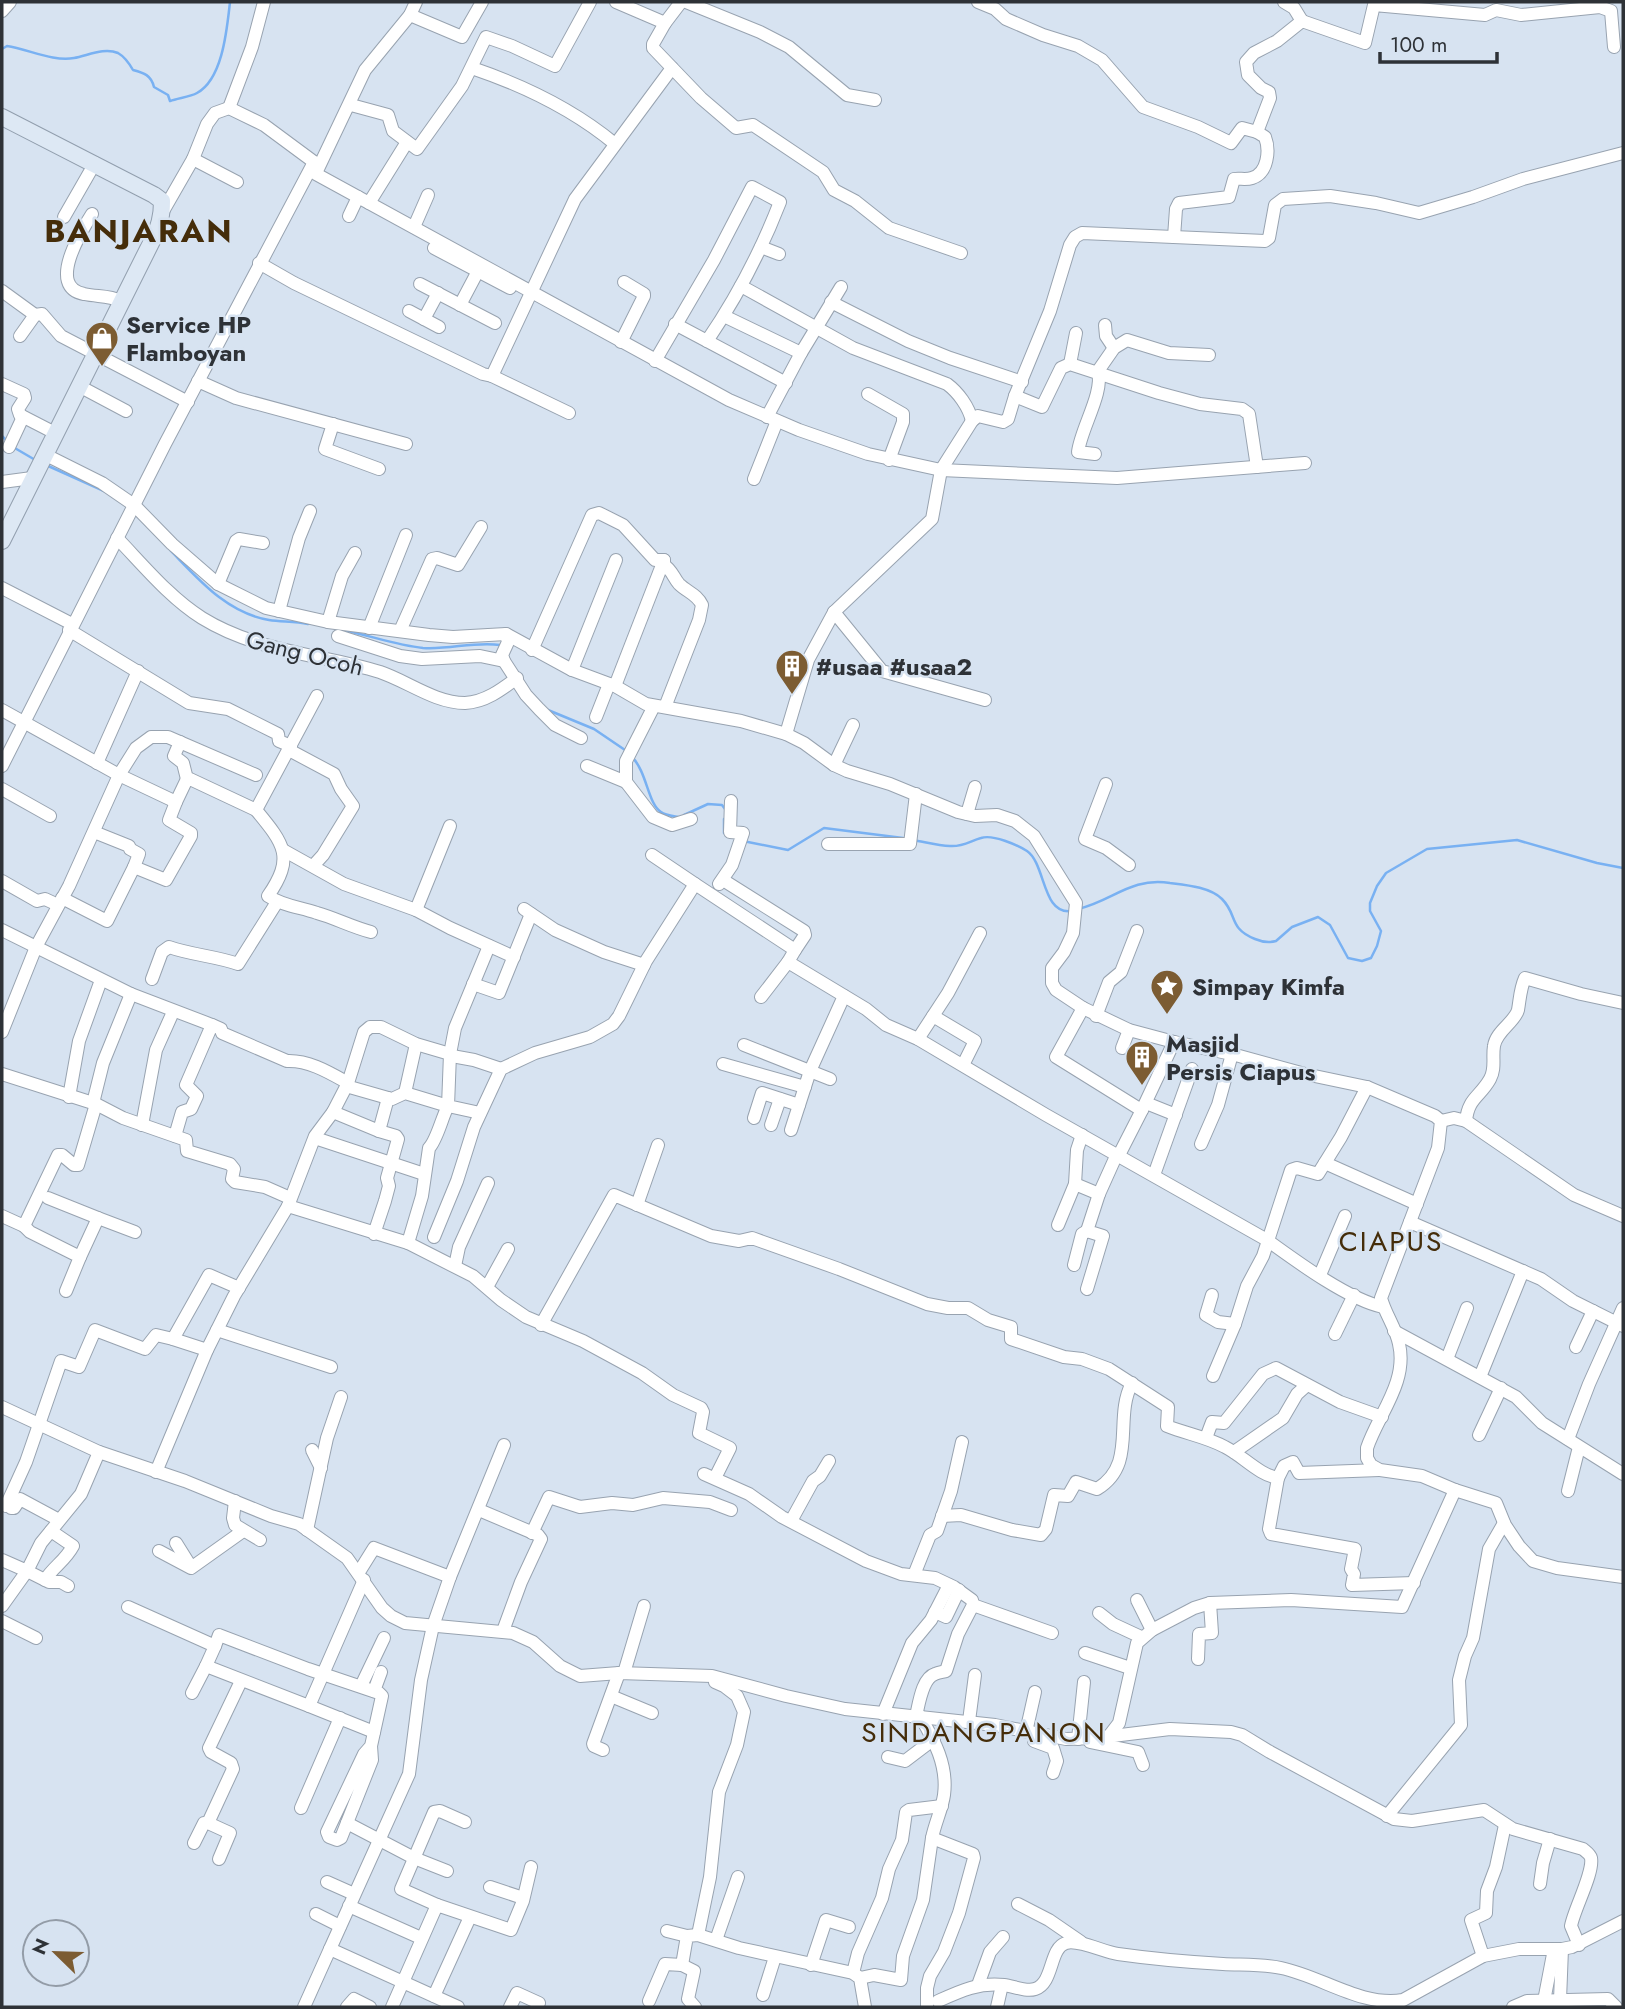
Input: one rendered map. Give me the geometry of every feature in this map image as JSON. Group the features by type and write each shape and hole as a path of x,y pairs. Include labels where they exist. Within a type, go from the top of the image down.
{"main road":[{"path":"2,117 95,163 162,201 162,219 152,241 2,541"}],"street":[{"path":"2,11 10,2"},
{"path":"229,108 252,47 264,2"},
{"path":"2,766 70,627 259,263 351,105 365,70 410,15 415,2"},
{"path":"410,15 462,37 482,2"},
{"path":"351,105 388,115 393,131 417,149 453,101 488,36 555,66 590,2"},
{"path":"616,2 635,6 665,23"},
{"path":"875,100 847,95 789,47 749,27 683,2 665,23 652,46 701,98 736,128 740,129 748,124 763,132 822,172 834,190 858,202 889,228 961,253"},
{"path":"978,2 995,9 1006,19 1043,35 1079,46 1102,60 1143,107 1186,122 1231,144 1242,128 1265,137 1267,159 1258,174 1252,178 1234,179 1230,197 1179,203 1174,237"},
{"path":"1283,2 1294,8 1302,21 1365,43 1374,5 1485,15 1496,10 1535,15 1600,4 1611,11 1614,47"},
{"path":"1257,132 1270,95 1250,79 1246,62 1254,53 1277,41 1302,21"},
{"path":"472,68 581,118 615,144"},
{"path":"492,376 575,199 672,68"},
{"path":"162,213 193,159 207,124 215,113 229,108 264,125 315,168 510,289"},
{"path":"349,216 407,142"},
{"path":"786,734 808,660 834,612 932,519 941,470 972,421 978,416 984,416 1006,422 1050,311 1070,245 1075,237 1082,233 1265,241 1269,238 1275,205 1283,199 1333,196 1422,212 1518,180 1623,153"},
{"path":"193,159 237,182"},
{"path":"64,217 95,163"},
{"path":"655,361 714,260 752,187 780,202 741,286 707,341"},
{"path":"414,227 428,195"},
{"path":"92,214 71,251 68,280 78,292 110,296 121,301"},
{"path":"761,247 779,254"},
{"path":"434,248 531,291 655,361 818,443 941,470 1074,478 1116,478 1305,463"},
{"path":"259,263 294,283 569,413"},
{"path":"460,305 480,268"},
{"path":"621,342 644,296 644,293 624,282"},
{"path":"420,284 495,323"},
{"path":"741,286 815,329 883,361 947,384 959,396 972,421"},
{"path":"754,479 786,383 841,287"},
{"path":"2,291 35,316"},
{"path":"424,319 438,293"},
{"path":"831,302 944,356 1022,382"},
{"path":"409,311 439,327"},
{"path":"20,336 35,316 42,314 61,336 188,402"},
{"path":"724,316 801,353"},
{"path":"675,324 786,383"},
{"path":"1105,325 1106,336 1114,348"},
{"path":"1070,364 1076,333"},
{"path":"1098,371 1114,348 1124,341 1132,340 1168,353 1209,355"},
{"path":"1015,397 1041,407 1061,368 1070,364 1200,404 1246,411 1250,419 1257,467"},
{"path":"1074,478 1080,438 1101,380 1098,371"},
{"path":"198,381 236,398 406,444"},
{"path":"2,384 24,394 25,398 18,412 23,417 55,433"},
{"path":"79,386 126,411"},
{"path":"868,394 903,414 903,422 889,460"},
{"path":"9,447 23,417"},
{"path":"332,424 325,449 379,469"},
{"path":"1078,452 1095,454"},
{"path":"2,482 38,465 102,483 218,584 256,604 328,622 369,628 453,638 507,638 572,670 612,685 637,700 660,707 741,721 786,734 804,743 834,765 967,814 1006,817 1030,831 1076,903 1075,926 1069,943 1052,968 1052,983 1056,990 1083,1008 1129,1030 1367,1087 1441,1121 1454,1118 1466,1121 1573,1195 1623,1216"},
{"path":"279,611 299,538 310,510"},
{"path":"532,650 592,516 596,513 623,525 650,556 655,560 664,560"},
{"path":"400,631 432,559 458,565 481,527"},
{"path":"369,628 406,535"},
{"name":"Gang Ocoh","path":"117,538 192,612 242,639 380,673 443,699 457,702 480,700 499,692 517,678"},
{"path":"218,584 236,541 239,539 263,543"},
{"path":"328,622 342,576 355,553"},
{"path":"572,670 616,560"},
{"path":"596,717 664,560"},
{"path":"626,782 626,761 634,743 660,707 703,610 700,600 677,582 673,573 664,565 664,560"},
{"path":"2,588 70,627 189,704 228,709 278,734 279,741 334,774 352,805 329,846 313,866"},
{"path":"834,612 877,666 887,673 985,700"},
{"path":"338,636 400,656 422,659 480,656 503,658"},
{"path":"507,638 503,658 526,695 555,725 581,738"},
{"path":"97,763 138,671"},
{"path":"256,810 317,696"},
{"path":"2,710 119,775 176,802"},
{"path":"834,765 853,725"},
{"path":"2,1031 7,1013 36,947 94,832 119,775 136,748 151,737 168,737 256,775"},
{"path":"134,867 164,880 191,836 191,833 169,820 187,779 183,763 175,757 180,742"},
{"path":"587,766 626,782 653,817 672,825 691,818"},
{"path":"187,779 256,810 273,831 283,850 282,873 268,896 277,902 371,932"},
{"path":"1106,783 1085,839 1106,848 1129,865"},
{"path":"967,814 975,787"},
{"path":"2,789 50,816"},
{"path":"828,844 908,845 912,838 916,794"},
{"path":"712,893 732,865 743,833 730,832 731,801"},
{"path":"416,910 450,826"},
{"path":"2,881 36,900 60,901 107,921 134,867 138,853 130,849 129,845 94,832"},
{"path":"283,850 363,892 416,910 514,957"},
{"path":"652,855 795,950"},
{"path":"723,880 804,931 805,935 788,962 761,997"},
{"path":"424,1250 435,1237 480,1113 501,1069 535,1053 590,1037 613,1024 644,965 695,884"},
{"path":"152,979 162,952 169,947 238,964 277,902"},
{"path":"473,984 499,993 528,912 555,930 604,952 644,965"},
{"path":"2,930 131,994 212,1025 221,1029 222,1033 287,1061 298,1061 326,1071 347,1085 392,1099 405,1093 480,1113"},
{"path":"1096,1016 1112,979 1121,972 1137,931"},
{"path":"918,1039 980,933"},
{"path":"408,1243 422,1196 429,1148 448,1105 451,1055 456,1028 489,946"},
{"path":"788,962 866,1009 886,1025 918,1039 1267,1240 1371,1305 1383,1307"},
{"path":"1466,1121 1467,1108 1490,1079 1494,1069 1494,1046 1497,1037 1517,1013 1518,999 1525,978 1623,1003"},
{"path":"69,1097 79,1041 102,980"},
{"path":"24,1226 58,1155 78,1165 103,1063 131,994"},
{"path":"791,1130 810,1071 844,996"},
{"path":"1083,1008 1056,1057 1144,1107 1176,1115"},
{"path":"142,1125 156,1050 173,1012"},
{"path":"933,1016 975,1041 963,1065"},
{"path":"175,1136 182,1112 190,1111 197,1096 186,1085 212,1025"},
{"path":"156,1472 207,1350 289,1202 314,1138 333,1112 347,1085 364,1032 370,1027 381,1027 416,1044 501,1069"},
{"path":"1122,1048 1129,1030"},
{"path":"1074,1265 1082,1234 1087,1231 1098,1194 1144,1107 1174,1042"},
{"path":"405,1093 416,1044"},
{"path":"744,1045 830,1079"},
{"path":"1201,1144 1215,1113 1232,1054"},
{"path":"723,1063 805,1087"},
{"path":"1154,1175 1192,1069"},
{"path":"2,1074 94,1104 187,1141 187,1151 230,1164 234,1169 232,1179 235,1182 265,1187 289,1202 374,1234 408,1243 455,1266 541,1325 583,1341 642,1373 673,1395 701,1408 703,1412 699,1433 730,1448 710,1476 749,1494 791,1521 866,1561 901,1574 934,1578 972,1600 946,1671 933,1674 923,1688 918,1716 936,1743 945,1782 942,1805 932,1838 923,1900 905,1948 901,1980 857,1975 775,1957 716,1940 667,1931"},
{"path":"1213,1376 1235,1324 1247,1286 1264,1255 1291,1170 1297,1168 1318,1174 1367,1087"},
{"path":"754,1118 762,1093 799,1105"},
{"path":"379,1131 388,1098"},
{"path":"771,1125 780,1099"},
{"path":"333,1112 398,1138 387,1178 389,1186 374,1234"},
{"path":"1380,1470 1371,1465 1367,1458 1367,1448 1397,1381 1400,1363 1399,1342 1381,1298 1438,1148 1441,1121"},
{"path":"1058,1225 1075,1184 1077,1150 1082,1135"},
{"path":"314,1138 424,1174"},
{"path":"637,1205 658,1145"},
{"path":"1325,1163 1417,1204"},
{"path":"455,1266 459,1247 488,1183"},
{"path":"1075,1184 1098,1194"},
{"path":"541,1325 614,1195 711,1236 739,1241 752,1238 927,1304 970,1309 988,1320 1011,1327 1012,1339 1109,1369 1170,1408 1167,1426 1206,1438 1234,1452 1268,1476 1278,1478"},
{"path":"48,1198 135,1232"},
{"path":"2,1216 80,1257"},
{"path":"1320,1275 1345,1216"},
{"path":"66,1291 98,1218"},
{"path":"1410,1222 1541,1279 1573,1301 1620,1324"},
{"path":"1087,1231 1103,1236 1087,1289"},
{"path":"435,1237 459,1247"},
{"path":"487,1287 508,1249"},
{"path":"1480,1377 1523,1271"},
{"path":"173,1339 209,1275 239,1288"},
{"path":"1212,1295 1206,1315 1218,1322 1235,1324"},
{"path":"1335,1334 1354,1295"},
{"path":"1447,1359 1467,1308"},
{"path":"1568,1491 1574,1443 1620,1324 1623,1308"},
{"path":"1576,1347 1593,1311"},
{"path":"45,1580 55,1565 65,1560 73,1546 55,1525 20,1499 14,1508 4,1508 25,1465 60,1363 63,1361 79,1367 95,1330 145,1349 156,1335 207,1350"},
{"path":"217,1330 331,1367"},
{"path":"1394,1331 1502,1388 1521,1401 1542,1423 1623,1474"},
{"path":"1206,1438 1212,1422 1224,1423 1269,1370 1282,1370 1340,1402 1382,1417"},
{"path":"942,1516 961,1515 1012,1530 1041,1535 1046,1529 1054,1495 1068,1496 1078,1482 1097,1489 1117,1471 1121,1458 1126,1399 1132,1382"},
{"path":"1234,1452 1283,1418 1297,1394 1307,1385"},
{"path":"1479,1435 1502,1388"},
{"path":"307,1530 327,1438 341,1397"},
{"path":"2,1407 99,1452 185,1481 271,1516 289,1520 347,1558 382,1608 391,1616 435,1635 503,1631 533,1642 560,1666 580,1676 617,1683 706,1676 803,1701 883,1714 969,1721 1075,1739 1138,1752 1143,1765"},
{"path":"914,1575 930,1535 936,1533 951,1490 962,1442"},
{"path":"304,2007 411,1768 421,1681 450,1577 504,1445"},
{"path":"312,1450 321,1468"},
{"path":"2,1606 27,1571 41,1543 77,1498 99,1452"},
{"path":"791,1521 813,1481 820,1476 829,1461"},
{"path":"1414,1583 1352,1585 1354,1574 1351,1569 1355,1549 1271,1534 1269,1529 1278,1478 1284,1466 1293,1462 1299,1473 1380,1470 1422,1476 1496,1503 1504,1523 1533,1561 1623,1577"},
{"path":"1109,1736 1119,1723 1137,1643 1147,1633 1185,1612 1210,1603 1292,1600 1398,1608 1404,1605 1455,1490"},
{"path":"533,1533 549,1497 580,1507 612,1503 633,1505 663,1498 710,1502 731,1510"},
{"path":"235,1501 234,1525 260,1540"},
{"path":"479,1510 541,1539 521,1581 503,1631"},
{"path":"1387,1816 1461,1725 1460,1680 1465,1656 1472,1641 1489,1549 1504,1523"},
{"path":"191,1568 243,1531"},
{"path":"176,1543 191,1568"},
{"path":"309,1706 349,1615 374,1548 450,1577"},
{"path":"159,1551 191,1568"},
{"path":"2,1560 45,1580 61,1582 68,1586"},
{"path":"883,1714 915,1637 954,1588"},
{"path":"1137,1600 1147,1633"},
{"path":"1198,1659 1199,1634 1212,1633 1210,1603"},
{"path":"972,1605 1052,1633"},
{"path":"603,1750 593,1744 645,1606"},
{"path":"128,1607 215,1646"},
{"path":"1099,1613 1113,1624 1147,1633"},
{"path":"2,1621 36,1638"},
{"path":"192,1693 219,1635 382,1696 371,1746 372,1760 339,1839 328,1836 327,1832 363,1754 371,1746"},
{"path":"360,1686 384,1638"},
{"path":"1085,1653 1130,1668"},
{"path":"206,1666 374,1732"},
{"path":"374,1691 381,1672"},
{"path":"969,1721 975,1675"},
{"path":"682,1965 710,1877 719,1792 744,1715 737,1696 706,1676"},
{"path":"208,1823 233,1769 231,1763 211,1752 209,1748 241,1681"},
{"path":"1075,1739 1084,1682"},
{"path":"617,1683 652,1713"},
{"path":"1019,1731 1035,1692"},
{"path":"301,1808 340,1718"},
{"path":"1075,1739 1170,1728 1222,1730 1242,1735 1387,1816 1412,1821 1476,1811 1489,1812 1505,1825 1583,1849 1591,1858 1587,1880 1571,1926 1579,1945"},
{"path":"1019,1731 1023,1738 1053,1748 1057,1761 1053,1773"},
{"path":"888,1757 905,1761 936,1743"},
{"path":"865,2007 857,1975 858,1953 882,1899 889,1869 902,1840 906,1812 942,1805"},
{"path":"394,1903 434,1812 440,1811 465,1822"},
{"path":"194,1843 204,1823 230,1833 219,1859"},
{"path":"347,1823 414,1858 447,1871"},
{"path":"1483,1956 1471,1919 1486,1913 1486,1891 1496,1867 1505,1825"},
{"path":"932,1838 973,1854 974,1858 955,1923 944,1952 930,1976 932,2005 978,1985 1037,1989 1044,1983 1056,1954 1063,1944 1069,1942 1174,1962 1283,1968 1339,1989 1391,2002 1403,2000 1483,1956 1519,1949 1558,1949 1579,1945 1623,1922"},
{"path":"1540,1884 1550,1839"},
{"path":"401,1889 436,1905 510,1931 515,1926 531,1867"},
{"path":"716,1940 738,1877"},
{"path":"327,1882 352,1900 421,1938"},
{"path":"490,1886 523,1898"},
{"path":"1018,1904 1049,1920 1084,1944"},
{"path":"392,2007 436,1905"},
{"path":"316,1914 340,1926"},
{"path":"434,2000 470,1917"},
{"path":"811,1965 826,1920 849,1927"},
{"path":"978,1985 990,1952 1003,1937"},
{"path":"330,1949 404,1981 434,2000 458,2007"},
{"path":"1558,1949 1560,2000"},
{"path":"1544,2001 1558,1949"},
{"path":"763,1995 775,1957"},
{"path":"649,2001 665,1964 682,1965 694,1971 688,1999 695,2007"},
{"path":"997,2007 1002,1985"},
{"path":"510,2007 517,1993 539,2003"},
{"path":"347,2007 354,1999 370,2007"},
{"path":"1513,2007 1527,2001 1608,1999 1616,2007"}],"waterway":[{"path":"2,49 7,46 66,59 113,51 127,60 133,70 149,77 154,87 168,95 170,101 197,93 213,77 222,52 230,2"},
{"path":"2,436 8,442"},
{"path":"13,447 37,461"},
{"path":"46,465 104,491"},
{"path":"171,551 215,594 240,610 269,620 308,624"},
{"path":"342,630 423,648 500,645"},
{"path":"548,710 594,729 625,750"},
{"path":"632,757 657,808 665,814 678,817"},
{"path":"684,815 708,804 722,805 725,809"},
{"path":"724,819 724,833"},
{"path":"743,841 788,850 824,828 903,838"},
{"path":"913,840 955,846 986,837 1017,846 1033,858 1055,906 1072,911"},
{"path":"1078,909 1144,883 1190,886 1217,895 1227,905 1237,926 1246,935 1265,942 1276,941 1292,927 1318,917 1330,925 1348,958 1362,961 1371,958 1381,931 1370,911 1370,903 1377,886 1386,873 1427,849 1517,840 1623,868"}],"place":[{"name":"Service HP Flamboyan","path":"102,368"},
{"name":"#usaa #usaa2","path":"792,696"},
{"name":"Simpay Kimfa","path":"1167,1016"},
{"name":"Masjid Persis Ciapus","path":"1142,1087"}],"district":[{"name":"BANJARAN","path":"139,231"},
{"name":"CIAPUS","path":"1391,1241"},
{"name":"SINDANGPANON","path":"984,1732"}]}
